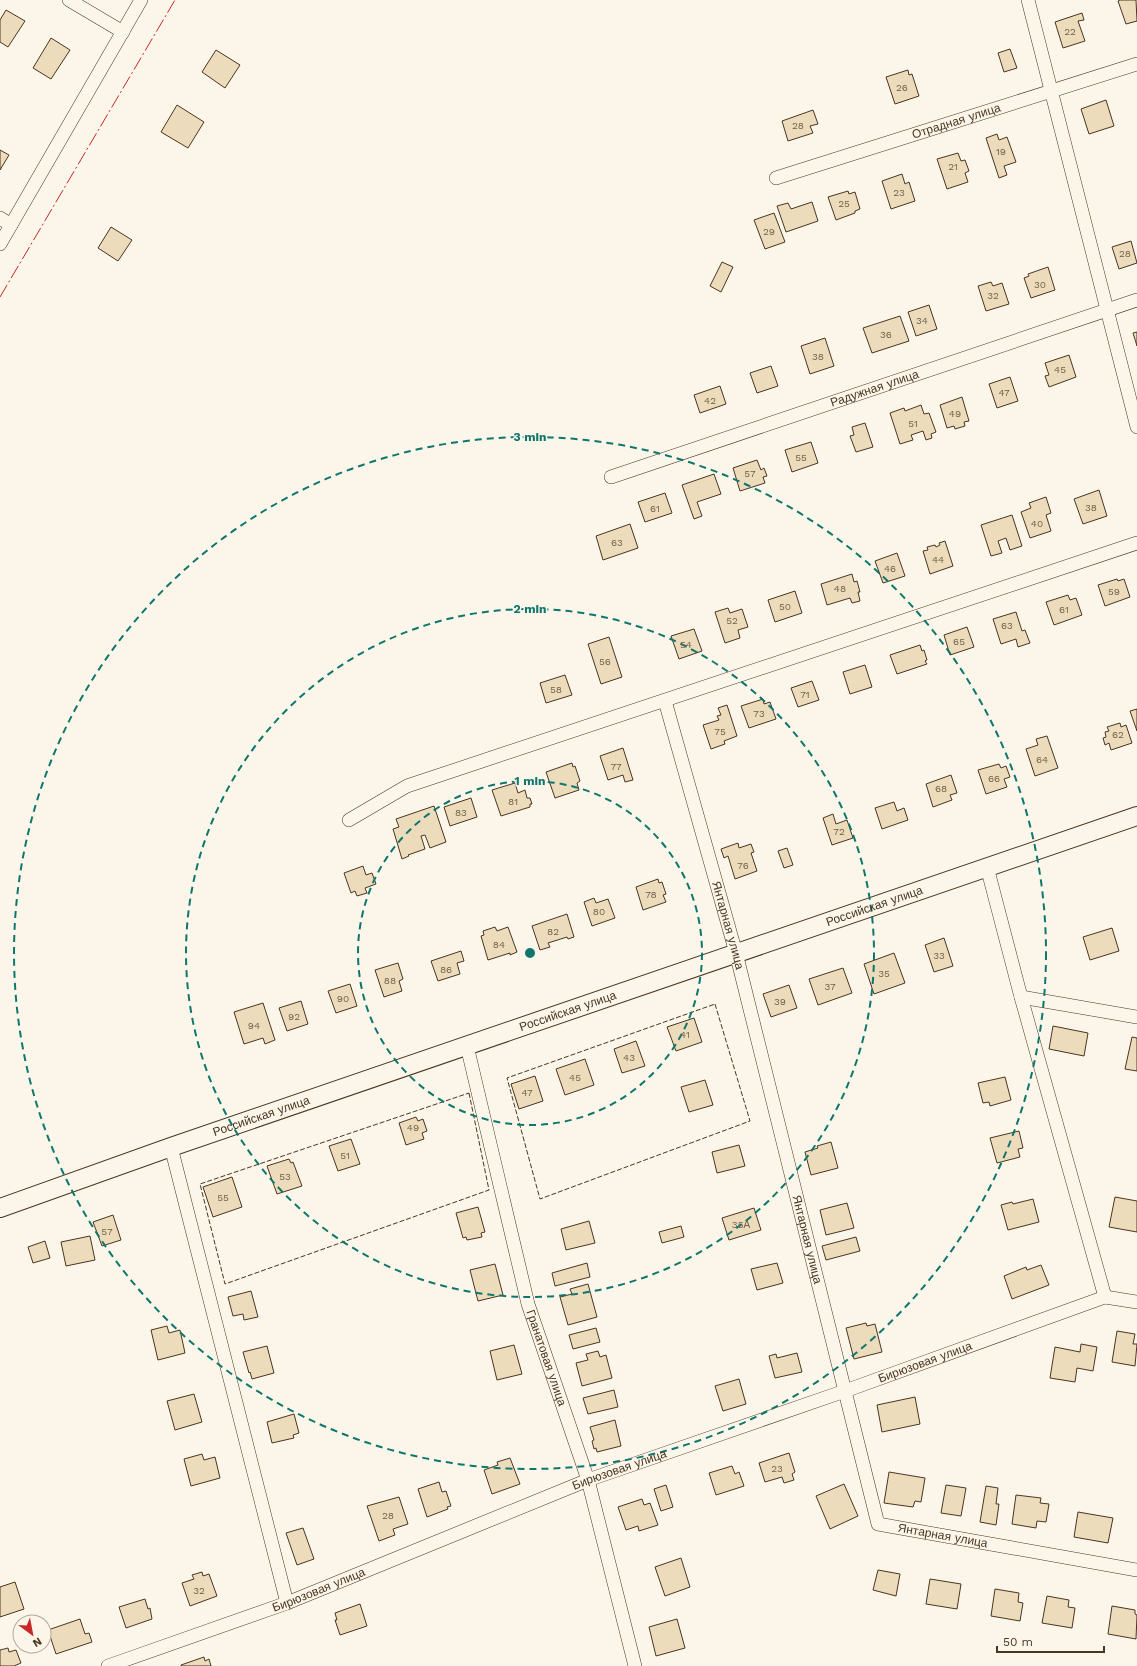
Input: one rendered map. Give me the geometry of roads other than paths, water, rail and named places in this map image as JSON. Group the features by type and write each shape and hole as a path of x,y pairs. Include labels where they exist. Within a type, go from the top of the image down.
{"main road":[{"name":"Российская улица","path":"0,1208 171,1147 1137,816"}],"street":[{"path":"69,0 123,32"},
{"path":"0,244 6,221 123,32 141,0"},
{"path":"1028,0 1137,428"},
{"name":"Отрадная улица","path":"776,178 1137,64"},
{"name":"Радужная улица","path":"611,477 1137,300"},
{"path":"350,820 407,786 1137,544"},
{"name":"Янтарная улица","path":"665,701 736,953 878,1524 1137,1570"},
{"path":"987,867 1021,997 1105,1297"},
{"path":"1021,997 1137,1017"},
{"name":"Гранатовая улица","path":"467,1046 528,1304 588,1480 635,1666"},
{"path":"171,1147 287,1603"},
{"name":"Бирюзовая улица","path":"108,1666 287,1603 588,1480 845,1391 1105,1297 1137,1302"}]}
